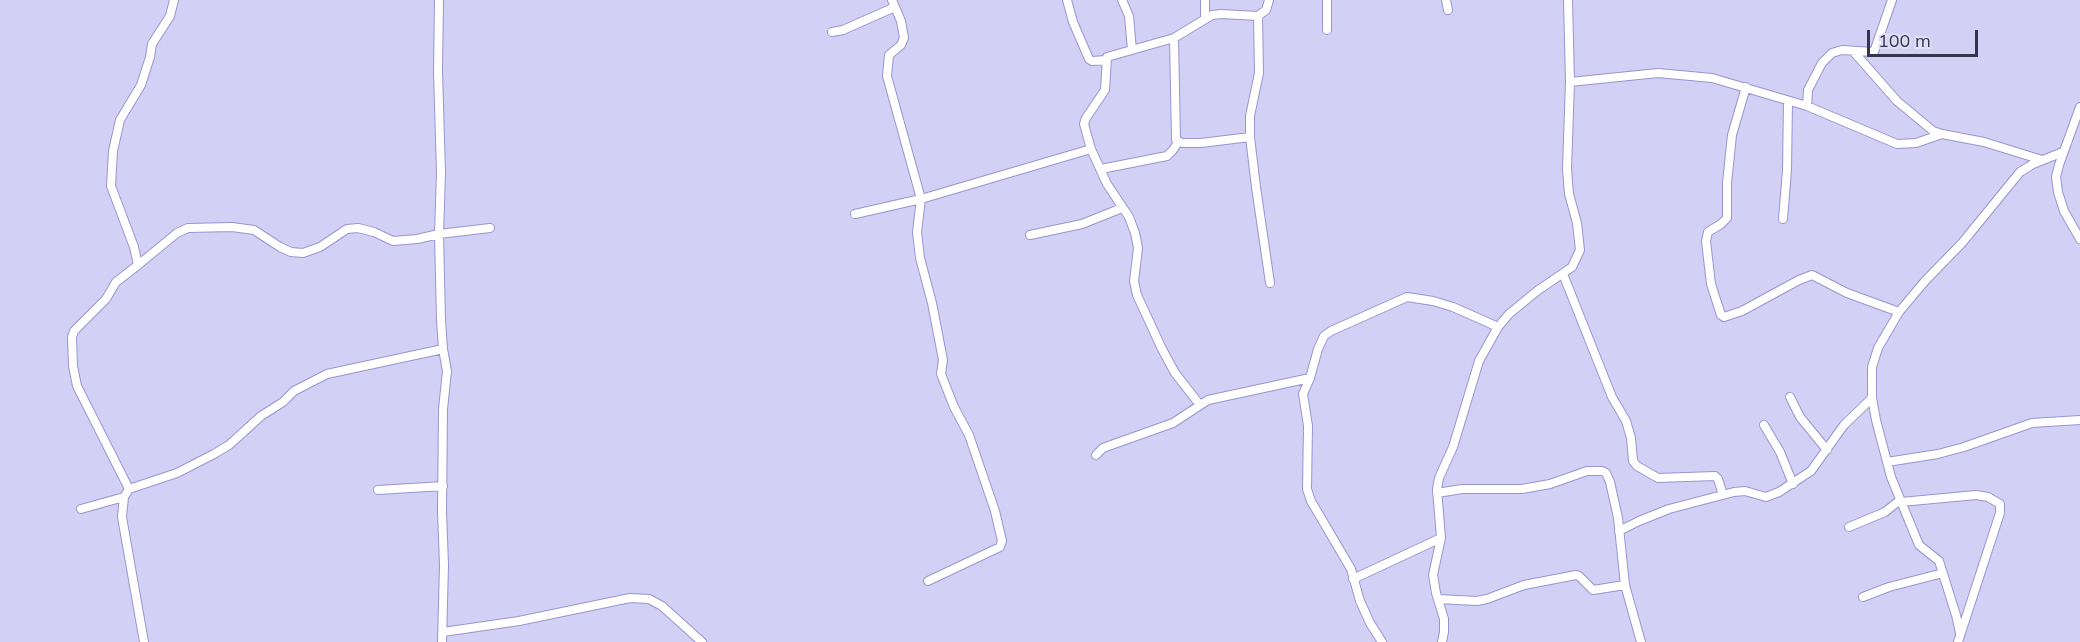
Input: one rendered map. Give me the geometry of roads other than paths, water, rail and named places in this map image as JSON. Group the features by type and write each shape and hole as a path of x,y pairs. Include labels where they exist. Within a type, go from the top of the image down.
{"street":[{"path":"138,265 134,247 111,186 112,151 120,120 141,85 152,44 170,16 174,0"},
{"path":"439,0 438,72 441,172 439,234 443,349 447,370 443,409 442,642"},
{"path":"1067,0 1073,22 1089,59 1092,61 1106,60 1112,55 1174,38 1205,18 1221,14 1258,16 1266,10 1269,0"},
{"path":"1122,0 1129,16 1132,50"},
{"path":"1204,0 1205,18"},
{"path":"1326,30 1327,0"},
{"path":"1446,0 1448,10"},
{"path":"1442,642 1444,619 1433,575 1441,538 1437,493 1439,478 1453,447 1479,361 1498,327 1537,291 1563,274 1575,263 1578,256 1580,242 1569,194 1567,169 1570,82 1568,0"},
{"path":"1807,106 1808,90 1822,63 1832,53 1842,50 1874,52 1893,0"},
{"path":"832,32 843,30 894,3 902,21 904,38 901,45 889,55 887,76 921,199 917,232 920,258 932,303 943,360 941,374 954,407 969,435 995,511 1002,541 1000,547 928,580"},
{"path":"1258,16 1259,73 1250,116 1250,137 1270,283"},
{"path":"1174,38 1174,137 1178,142"},
{"path":"1853,51 1897,101 1926,126 1942,134 1984,142 2042,160"},
{"path":"1106,60 1105,90 1084,124 1091,149 1107,184 1129,217 1135,233 1138,248 1134,281 1137,295 1175,373 1200,405"},
{"path":"1570,82 1659,73 1712,78 1807,106 1897,144 1916,143 1942,134"},
{"path":"1746,87 1732,135 1727,183 1727,218 1708,232 1706,241 1711,284 1721,315 1742,311 1799,279 1812,275 1847,293 1899,312"},
{"path":"1783,219 1787,170 1788,101"},
{"path":"2080,107 2056,177 2064,211 2080,239"},
{"path":"1178,142 1250,137"},
{"path":"1101,169 1167,156 1178,142"},
{"path":"855,214 921,199 1091,149"},
{"path":"1960,633 1943,573 1937,559 1919,545 1900,501 1887,462 1872,398 1874,359 1899,312 1925,280 1962,243 2020,172 2063,152"},
{"path":"1030,235 1082,224 1122,208"},
{"path":"144,642 122,517 126,493 77,386 72,348 74,331 106,299 116,282 171,238 188,228 232,227 254,230 280,247 291,252 303,253 320,247 347,229 358,228 374,232 393,241 417,240 439,234 490,228"},
{"path":"1563,274 1612,397 1626,421 1633,461 1636,466 1658,478 1715,476 1724,495"},
{"path":"1382,642 1360,601 1351,569 1311,501 1307,489 1308,426 1303,394 1318,349 1324,336 1401,298 1414,297 1433,301 1453,307 1498,327"},
{"path":"81,509 177,473 214,454 229,445 261,416 283,402 294,391 327,374 443,349"},
{"path":"1096,455 1103,448 1173,423 1214,398 1310,378"},
{"path":"1790,397 1805,424 1827,450"},
{"path":"1619,531 1639,520 1669,509 1724,495 1745,491 1760,497 1772,496 1811,471 1844,424 1872,398"},
{"path":"1887,462 1955,449 2032,423 2080,420"},
{"path":"1764,425 1780,452 1793,484"},
{"path":"1437,493 1457,489 1522,489 1550,484 1578,473 1602,471 1606,473 1610,482 1619,531 1625,585 1641,642"},
{"path":"378,490 443,486"},
{"path":"1849,527 1885,512 1900,501 1976,495 1988,497 2000,504 2000,513 1958,642"},
{"path":"1353,579 1441,538"},
{"path":"1863,597 1889,587 1943,573"},
{"path":"1438,599 1478,601 1524,585 1576,575 1593,590 1625,585"},
{"path":"442,632 519,621 630,598 649,599 662,606 702,642"}]}
